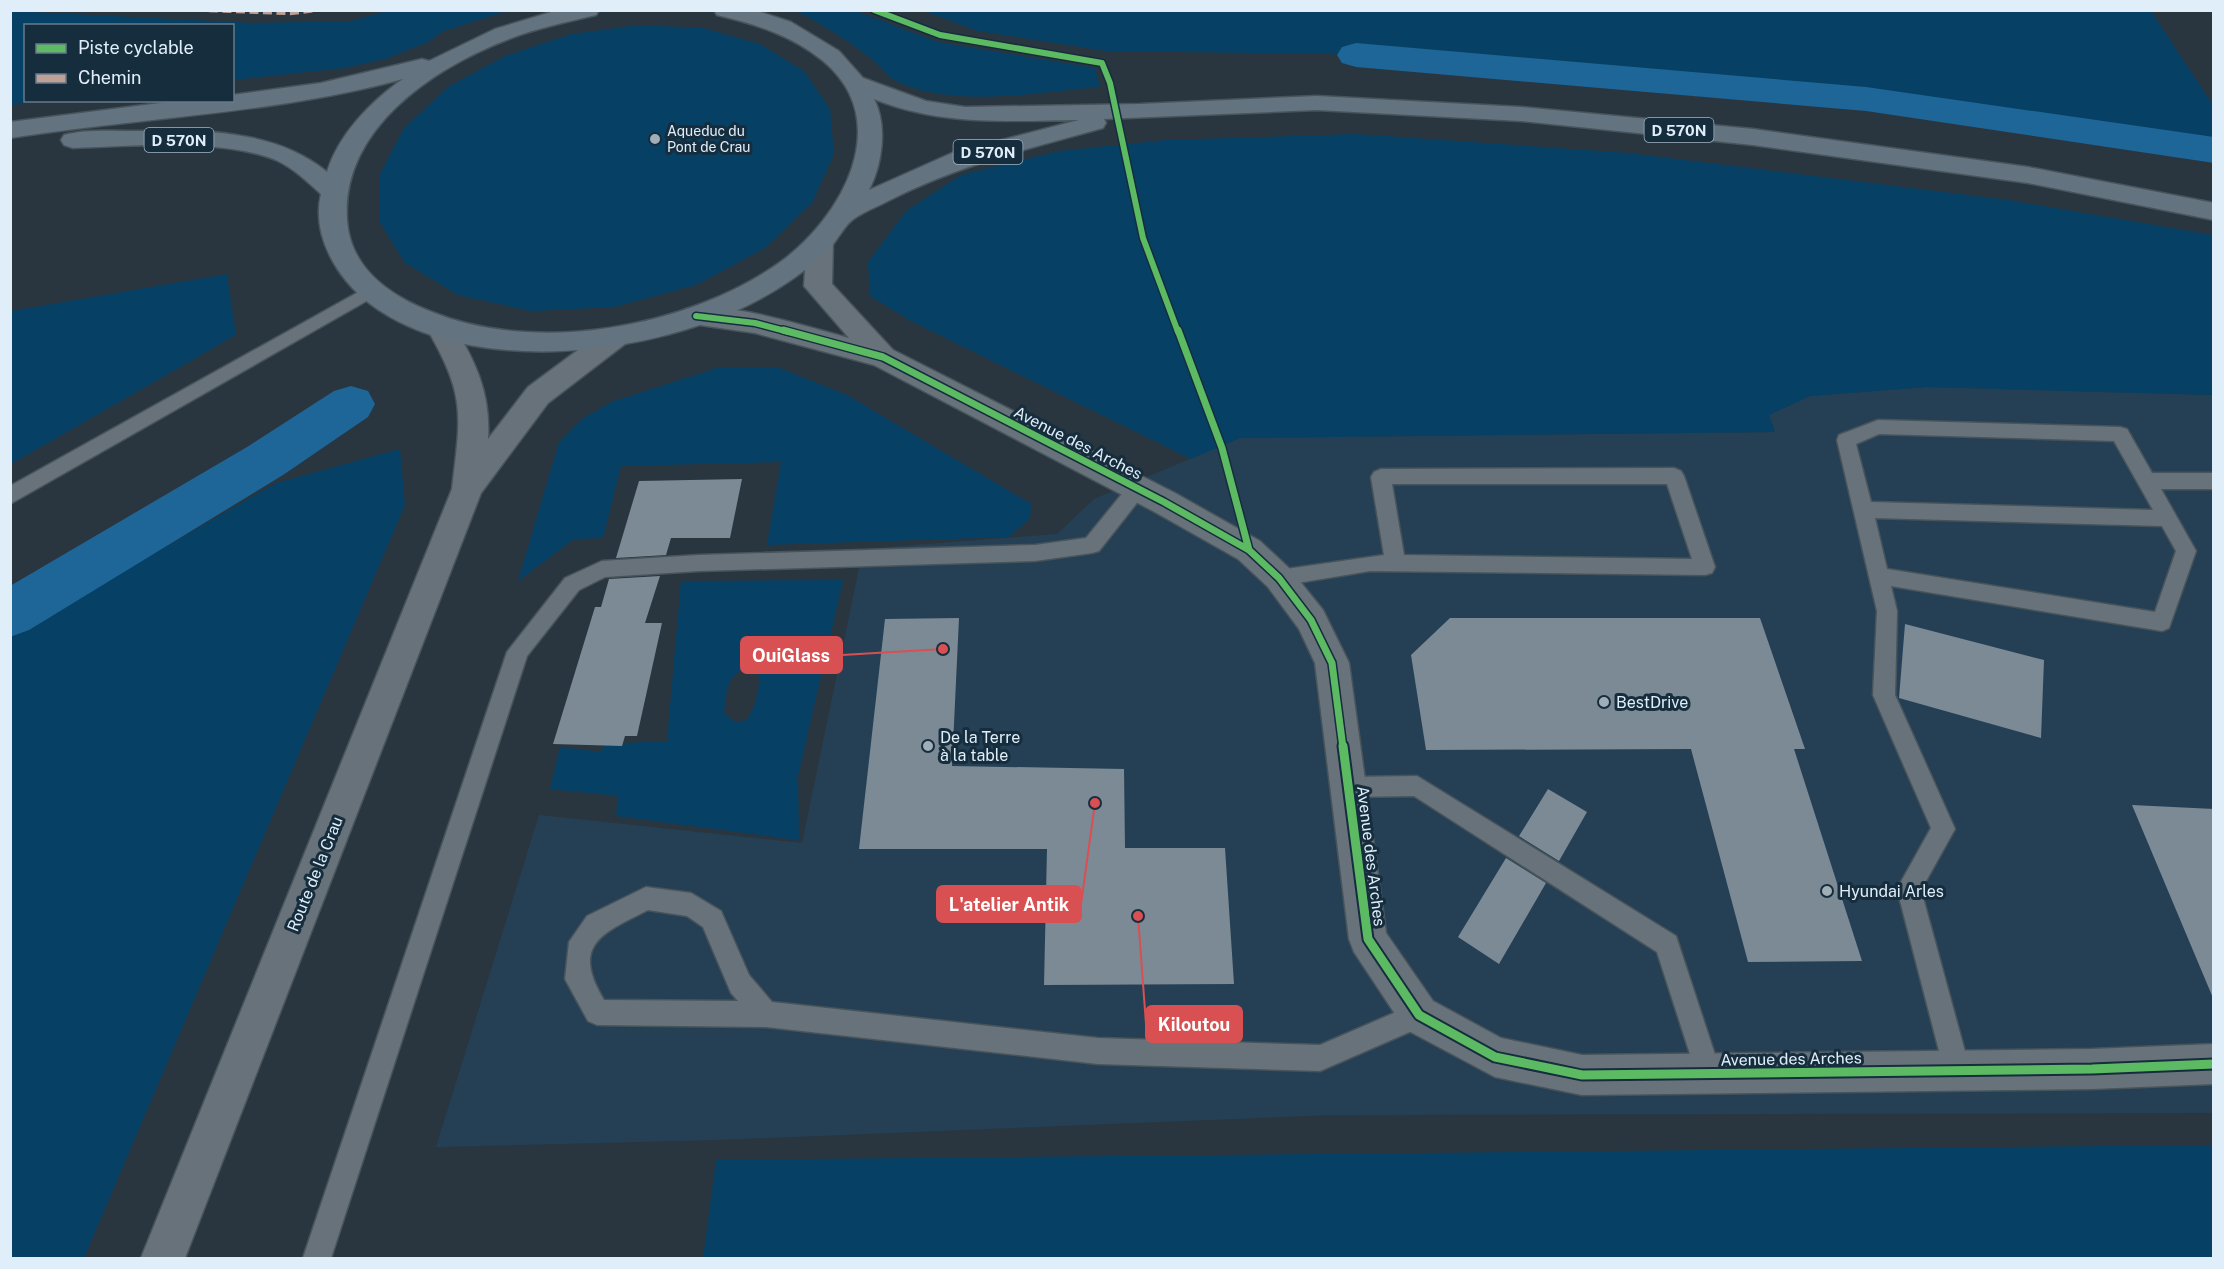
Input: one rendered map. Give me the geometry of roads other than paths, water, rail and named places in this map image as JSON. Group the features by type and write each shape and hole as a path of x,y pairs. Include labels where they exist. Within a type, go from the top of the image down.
{"main road":[{"path":"588,10 540,21 502,34 450,58 407,86 372,118 347,153 333,191 332,218 337,244 351,268 371,291 402,311 440,327 479,337 522,342 568,342 615,337 696,316 744,295 785,270 820,242 844,214 861,186 870,159 872,131 867,106 855,83 841,65 817,45 750,14 724,10"},
{"name":"D 570N","path":"10,130 310,93 378,80 450,58"},
{"name":"D 570N","path":"855,83 897,100 965,114 1140,111 1317,104 1521,114 1753,137 2005,172 2214,212"},
{"name":"D 570N","path":"844,214 886,192 961,159 1140,111"},
{"name":"D 570N","path":"10,143 118,138 241,145 283,154 308,168 333,191"}],"street":[{"name":"Avenue des Arches","path":"820,242 818,286 883,357"},
{"name":"Avenue des Arches","path":"696,316 755,323 883,357 1249,550 1279,578 1311,620 1332,663 1368,939 1419,1015 1495,1057 1582,1075 2092,1070 2214,1064"},
{"path":"440,327 460,361 473,395 473,436 467,489"},
{"path":"467,489 538,395 615,337"},
{"name":"Route de la Crau","path":"163,1258 467,489"}],"lane":[{"path":"10,496 371,291"},
{"path":"1879,576 2162,622 2186,551 2120,434 1878,427 1846,440 1887,611 1884,695 1943,829 1909,889 1957,1070"},
{"path":"1279,578 1370,563 1705,567 1674,476 1381,477 1395,563"},
{"path":"2147,481 2214,481"},
{"path":"316,1258 518,652 572,584 602,569 699,563 1035,553 1092,545 1137,489"},
{"path":"1863,510 2168,518"},
{"path":"1348,787 1417,786 1666,945 1708,1073"},
{"path":"766,1014 740,984 712,919 691,904 646,898 596,924 581,942 577,979 597,1012 766,1014 1098,1051 1320,1058 1419,1015"}],"waterway":[{"path":"1356,55 1866,99 2214,150"},
{"path":"10,614 265,461 351,404"}],"place":[{"name":"Aqueduc du Pont de Crau","path":"655,139"},
{"name":"OuiGlass","path":"943,649"},
{"name":"BestDrive","path":"1604,702"},
{"name":"De la Terre à la table","path":"928,746"},
{"name":"L'atelier Antik","path":"1095,803"},
{"name":"Hyundai Arles","path":"1827,891"},
{"name":"Kiloutou","path":"1138,916"}]}
